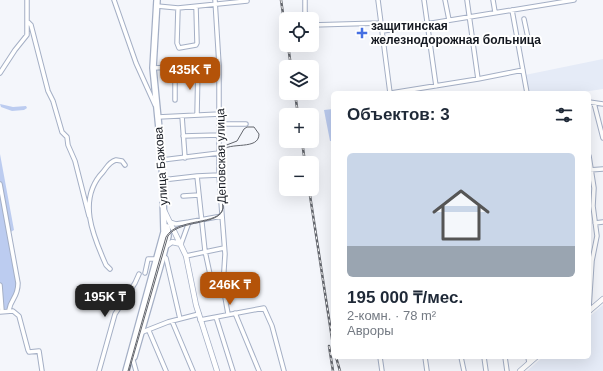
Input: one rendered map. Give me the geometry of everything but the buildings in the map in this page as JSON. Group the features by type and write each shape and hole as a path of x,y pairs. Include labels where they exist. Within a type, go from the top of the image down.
{"highway":[{"name":"улица Бажова","path":"157,3 153,68 162,160 164,210"},
{"path":"130,371 168,236 164,210"},
{"path":"140,333 164,232 164,210"},
{"path":"126,371 132,360"}],"main road":[{"name":"улица Бажова","path":"164,210 186,256 200,320 217,371"},
{"path":"165,246 172,242 181,244"},
{"path":"591,309 603,299"},
{"path":"520,371 534,359"}],"street":[{"path":"0,73 14,50 27,35 27,0"},
{"path":"114,0 136,63 158,109"},
{"name":"Деповская улица","path":"215,0 219,66 219,176 224,248 223,278 228,314"},
{"path":"305,0 306,12"},
{"path":"378,0 391,91"},
{"path":"424,0 436,86"},
{"path":"446,0 449,20"},
{"path":"467,0 478,79"},
{"path":"493,0 495,12"},
{"path":"383,31 574,0"},
{"path":"157,3 178,8 247,2"},
{"path":"178,8 177,43 179,48 196,45 197,43 196,7"},
{"path":"512,10 527,91"},
{"path":"518,40 528,38 524,19"},
{"path":"28,22 31,25 45,81 53,101 62,132 67,137 68,145 76,161 89,216 99,249 106,265 110,269"},
{"path":"319,25 381,23"},
{"path":"197,115 198,66"},
{"path":"153,68 219,66"},
{"path":"175,68 175,100"},
{"path":"404,91 522,70"},
{"path":"603,104 591,102 603,138"},
{"path":"158,117 220,114"},
{"path":"182,116 185,158"},
{"path":"220,124 246,124"},
{"path":"183,136 220,135"},
{"path":"162,160 219,153"},
{"path":"89,216 92,188 100,174 113,161 119,160 125,165"},
{"path":"591,170 603,169"},
{"path":"591,174 594,188 591,207 597,236 592,262 591,280"},
{"path":"197,176 201,220 211,278 223,278"},
{"path":"162,180 197,176 219,176"},
{"path":"0,184 18,283 17,295 11,301 9,310"},
{"path":"183,196 199,195"},
{"path":"170,222 176,224 222,216"},
{"path":"181,244 188,222"},
{"path":"595,223 603,222"},
{"path":"186,256 224,248"},
{"path":"163,256 166,258 180,319"},
{"path":"145,273 148,260 158,259"},
{"path":"99,371 115,314 135,283 139,274"},
{"path":"0,285 1,311 13,310 19,316 29,352 39,351 42,371"},
{"path":"591,299 593,302 598,304"},
{"path":"200,320 264,308 272,326 284,371"},
{"path":"236,313 259,371"},
{"path":"140,333 149,331 172,320 199,314"},
{"path":"216,317 233,371"},
{"path":"172,320 193,371"},
{"path":"149,331 166,371"},
{"path":"380,359 382,371"},
{"path":"425,359 427,371"},
{"path":"461,359 464,371"},
{"path":"484,359 486,371"},
{"path":"504,359 507,371"},
{"path":"528,359 529,363"},
{"path":"132,360 136,371"}],"shaded area":[{"path":"603,59 603,89 590,91 529,91 525,75"},
{"path":"0,104 13,107 26,106 27,108 24,110 12,111 1,107"},
{"path":"331,109 331,141 330,141 324,110"},
{"path":"0,154 14,230 9,233 18,290 9,310 0,312"},
{"path":"603,305 603,371 527,371 541,359 591,359 591,315"}],"tram line":[{"path":"128,371 166,237 171,231 179,227 188,224 207,220 220,214 223,208 220,152 224,146 237,141 244,129 247,127 254,127 259,134 258,139 254,142 225,148 221,151 223,208 221,214 215,218 181,227 173,231 168,236 129,371"}],"railway":[{"path":"281,0 283,12"},
{"path":"289,52 290,60"},
{"path":"296,100 297,108"},
{"path":"303,148 304,156"},
{"path":"310,196 331,332"},
{"path":"329,346 331,358"},
{"path":"331,359 333,371"},
{"path":"337,359 340,371"}],"place":[{"name":"защитинская железнодорожная больница","path":"362,33"}]}
